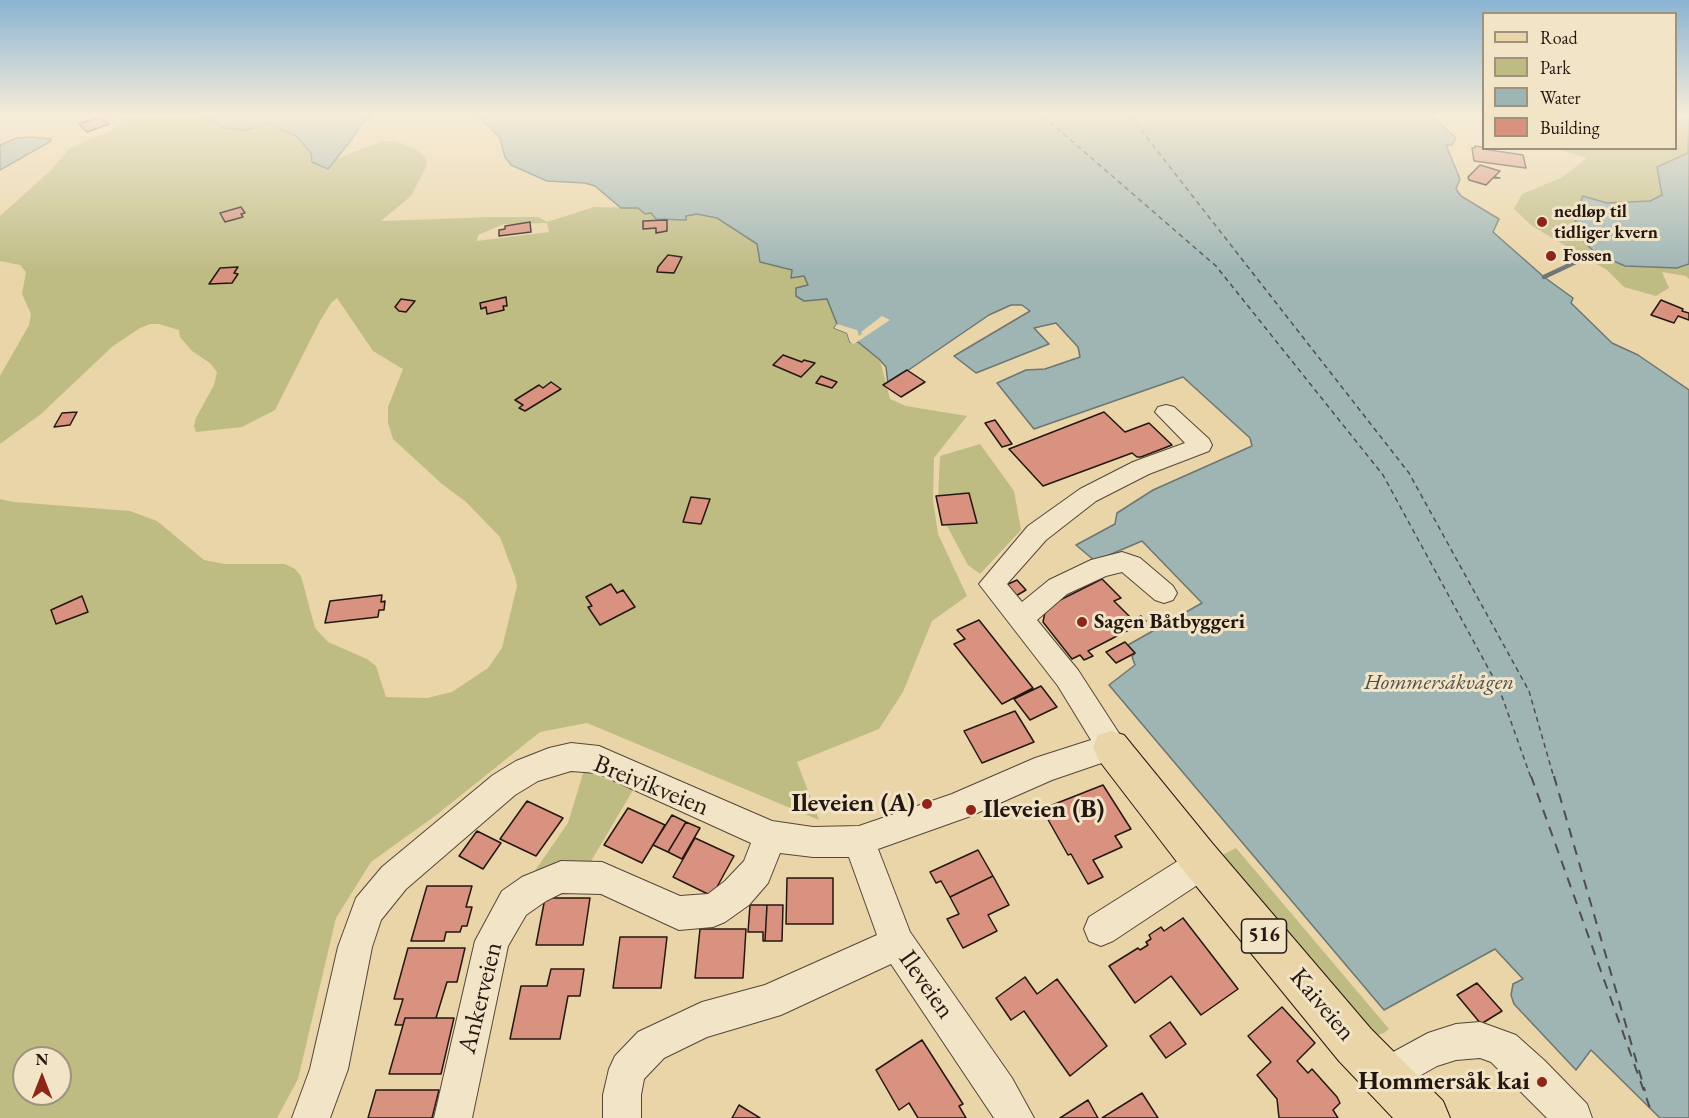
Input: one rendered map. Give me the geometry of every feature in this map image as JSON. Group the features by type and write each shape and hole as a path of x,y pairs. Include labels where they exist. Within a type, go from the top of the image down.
{"main road":[{"name":"Kaiveien","path":"1111,747 1203,863 1355,1045 1426,1118"}],"street":[{"path":"1111,747 1068,678 1022,618 992,584 1037,533 1088,495 1141,468 1201,445 1166,412"},
{"path":"1022,618 1058,587 1100,567 1122,562 1131,565 1164,593"},
{"name":"Breivikveien","path":"311,1118 329,1069 355,947 368,910 394,878 504,785 527,771 549,762 571,757 599,760 770,836 813,842 859,841 957,807 1046,768 1111,747"},
{"name":"Ankerveien","path":"453,1118 492,941 514,903 534,889 561,877 602,878 679,913 713,910 737,893 756,872 770,836"},
{"name":"Ileveien","path":"859,841 897,943 999,1091 1015,1118"},
{"path":"1101,929 1203,863"},
{"path":"622,1118 622,1095 628,1069 651,1045 702,1020 768,1002 897,943"},
{"path":"1386,1076 1428,1051 1456,1042 1480,1040 1503,1048 1532,1074 1573,1118"}],"green space":[{"path":"52,168 425,168 411,196 381,221 539,217 547,222 594,207 638,208 644,213 686,216 702,214 717,217 757,244 760,262 792,270 791,277 804,276 808,285 804,301 827,299 837,324 834,327 847,333 880,360 890,399 906,406 967,416 934,458 933,500 938,534 967,596 932,621 903,692 879,729 797,762 819,820 587,723 540,732 435,816 371,862 336,918 298,1079 277,1118 0,1118 0,499 130,511 157,521 204,560 224,564 285,564 295,569 301,576 315,628 328,642 367,659 376,666 386,697 427,698 452,692 488,668 502,648 517,586 500,537 466,502 442,484 393,439 388,423 388,407 403,369 373,351 337,298 331,303 320,321 275,410 242,427 196,432 194,426 196,418 214,385 217,372 210,363 192,351 180,337 179,330 159,324 150,324 113,346 41,414 0,444 0,376 29,325 31,314 22,294 26,272 20,265 0,261 0,216","holes":["547,223 549,232 477,241 478,235 504,224"]},
{"path":"1574,168 1679,168 1662,195 1650,201 1607,203 1584,196 1580,215 1570,227 1595,254 1625,266 1677,268 1689,264 1689,279 1686,276 1662,272 1669,288 1656,296 1624,287 1607,270 1532,226 1514,209 1522,194 1561,178"},
{"path":"980,444 1014,491 1021,530 980,574 968,565 948,528 938,498 940,456"},
{"path":"584,770 633,790 587,868 527,882 568,823"},
{"path":"1236,848 1389,1029 1372,1037 1218,857"}],"water":[{"name":"Hommersåkvågen","path":"518,168 1456,168 1460,179 1456,189 1461,196 1499,219 1493,232 1544,277 1573,298 1571,303 1612,343 1638,355 1689,390 1689,1118 1660,1118 1591,1050 1576,1070 1514,1004 1511,995 1513,984 1523,979 1495,949 1384,1010 1109,685 1135,665 1132,657 1135,653 1128,645 1202,603 1142,541 1095,561 1076,545 1115,524 1117,513 1153,490 1252,446 1250,438 1183,377 1034,429 997,383 1026,370 1045,369 1080,357 1078,347 1056,323 1034,328 1049,344 976,373 954,356 1030,311 1022,305 1011,305 989,315 888,384 886,367 880,360 858,342 850,342 847,333 834,328 837,324 827,299 804,301 796,296 796,288 808,285 804,276 791,278 792,270 760,262 757,244 717,218 697,214 686,216 686,220 656,219 651,213 645,214 638,208 621,208 595,186 585,183 547,181"},
{"path":"1657,168 1689,168 1689,264 1677,268 1625,266 1595,253 1570,227 1580,216 1576,213 1583,196 1607,203 1650,201 1662,195"}],"pier":[{"path":"882,316 890,320 854,344 850,342 847,333 834,328 837,324 857,330 859,336"}],"building":[{"path":"1477,168 1500,171 1494,177 1500,178 1493,178 1486,185 1469,180 1468,177"},
{"path":"241,207 245,213 241,214 243,217 225,222 220,213"},
{"path":"667,220 667,231 656,233 656,228 643,229 643,221"},
{"path":"530,222 531,232 499,236 499,230 505,229 505,226"},
{"path":"668,255 682,257 674,273 657,272 658,267"},
{"path":"238,267 234,273 238,274 232,283 209,284 220,268"},
{"path":"506,297 507,306 503,306 504,310 487,314 486,307 481,309 480,303"},
{"path":"401,299 415,301 406,312 399,311 395,307"},
{"path":"1661,300 1689,313 1689,320 1678,316 1674,323 1651,315"},
{"path":"783,355 802,362 804,360 815,363 801,377 773,365"},
{"path":"907,370 925,382 901,397 883,385"},
{"path":"821,376 837,382 832,388 816,383"},
{"path":"551,382 561,389 525,411 519,408 523,405 515,400 539,385 543,388"},
{"path":"77,412 70,425 54,427 62,413"},
{"path":"1104,412 1125,432 1149,423 1172,445 1141,457 1132,453 1043,486 1009,449"},
{"path":"995,420 1012,444 1002,447 985,423"},
{"path":"969,493 977,523 942,525 936,496"},
{"path":"691,497 710,499 701,524 683,522"},
{"path":"1102,579 1121,598 1114,601 1133,620 1141,616 1146,621 1088,651 1093,656 1084,660 1080,655 1072,659 1043,622 1046,607"},
{"path":"1017,580 1026,590 1014,597 1004,586"},
{"path":"611,584 617,593 623,590 635,607 600,625 588,607 592,606 586,597"},
{"path":"382,595 381,602 385,601 384,610 379,610 378,617 325,623 330,601"},
{"path":"82,596 88,612 56,624 51,610"},
{"path":"979,620 1033,688 1002,704 954,644 965,639 957,630"},
{"path":"1125,642 1135,653 1116,663 1106,652"},
{"path":"1041,686 1057,707 1030,720 1014,699"},
{"path":"1015,711 1034,742 982,763 964,731"},
{"path":"1103,785 1131,829 1115,836 1122,847 1093,860 1103,877 1088,884 1071,854 1068,855 1042,809"},
{"path":"527,801 563,818 536,856 500,839"},
{"path":"628,808 665,825 642,863 604,845"},
{"path":"672,815 686,822 668,852 653,845"},
{"path":"686,822 700,828 682,859 668,852"},
{"path":"477,831 501,843 483,869 459,856"},
{"path":"695,838 734,856 712,896 673,877"},
{"path":"978,850 993,876 950,897 941,881 936,883 930,872"},
{"path":"993,876 1009,905 988,915 997,931 963,948 947,919 959,914 950,897"},
{"path":"787,878 833,878 833,924 786,924"},
{"path":"427,886 472,886 466,907 472,907 467,926 462,926 460,932 446,932 444,941 411,941"},
{"path":"545,898 590,898 583,945 536,945"},
{"path":"750,905 767,905 765,941 763,941 763,932 748,932"},
{"path":"767,905 783,905 782,941 765,941"},
{"path":"1183,918 1238,989 1201,1015 1171,976 1135,1003 1109,966 1138,948 1140,950 1148,945 1146,942 1151,939 1149,935 1161,927 1164,931"},
{"path":"700,929 746,929 743,978 695,978"},
{"path":"620,937 667,937 661,988 613,988"},
{"path":"408,948 465,948 457,982 447,982 436,1018 405,1018 403,1025 395,1025 403,999 394,999"},
{"path":"551,969 584,969 580,996 568,996 560,1039 510,1039 521,986 547,986"},
{"path":"1025,977 1037,994 1057,979 1107,1046 1070,1076 1024,1011 1011,1020 996,998"},
{"path":"1477,983 1502,1011 1481,1024 1457,995"},
{"path":"1282,1007 1315,1043 1297,1061 1308,1073 1312,1069 1337,1097 1340,1103 1333,1110 1338,1118 1279,1118 1277,1099 1257,1075 1271,1062 1248,1036"},
{"path":"405,1018 454,1018 441,1074 389,1074"},
{"path":"1170,1022 1186,1044 1166,1058 1150,1036"},
{"path":"922,1040 963,1104 959,1106 966,1118 918,1118 909,1103 899,1110 876,1070"},
{"path":"376,1090 439,1090 432,1118 368,1118"},
{"path":"1142,1093 1158,1118 1102,1118"},
{"path":"1088,1100 1098,1118 1060,1118"},
{"path":"739,1105 760,1118 732,1118"}],"waterway":[{"name":"Fossen","path":"1544,277 1595,253"}],"ferry route":[{"path":"1103,168 1216,266 1383,475 1499,688 1531,778"},
{"path":"1171,168 1409,473 1529,691 1554,778"},
{"path":"1531,776 1650,1108"},
{"path":"1554,776 1645,1091"}],"place":[{"name":"nedløp til tidliger kvern","path":"1542,222"},
{"name":"Fossen","path":"1551,256"},
{"name":"Sagen Båtbyggeri","path":"1082,622"},
{"name":"Ileveien (A)","path":"927,804"},
{"name":"Ileveien (B)","path":"971,810"},
{"name":"Hommersåk kai","path":"1542,1082"}]}
